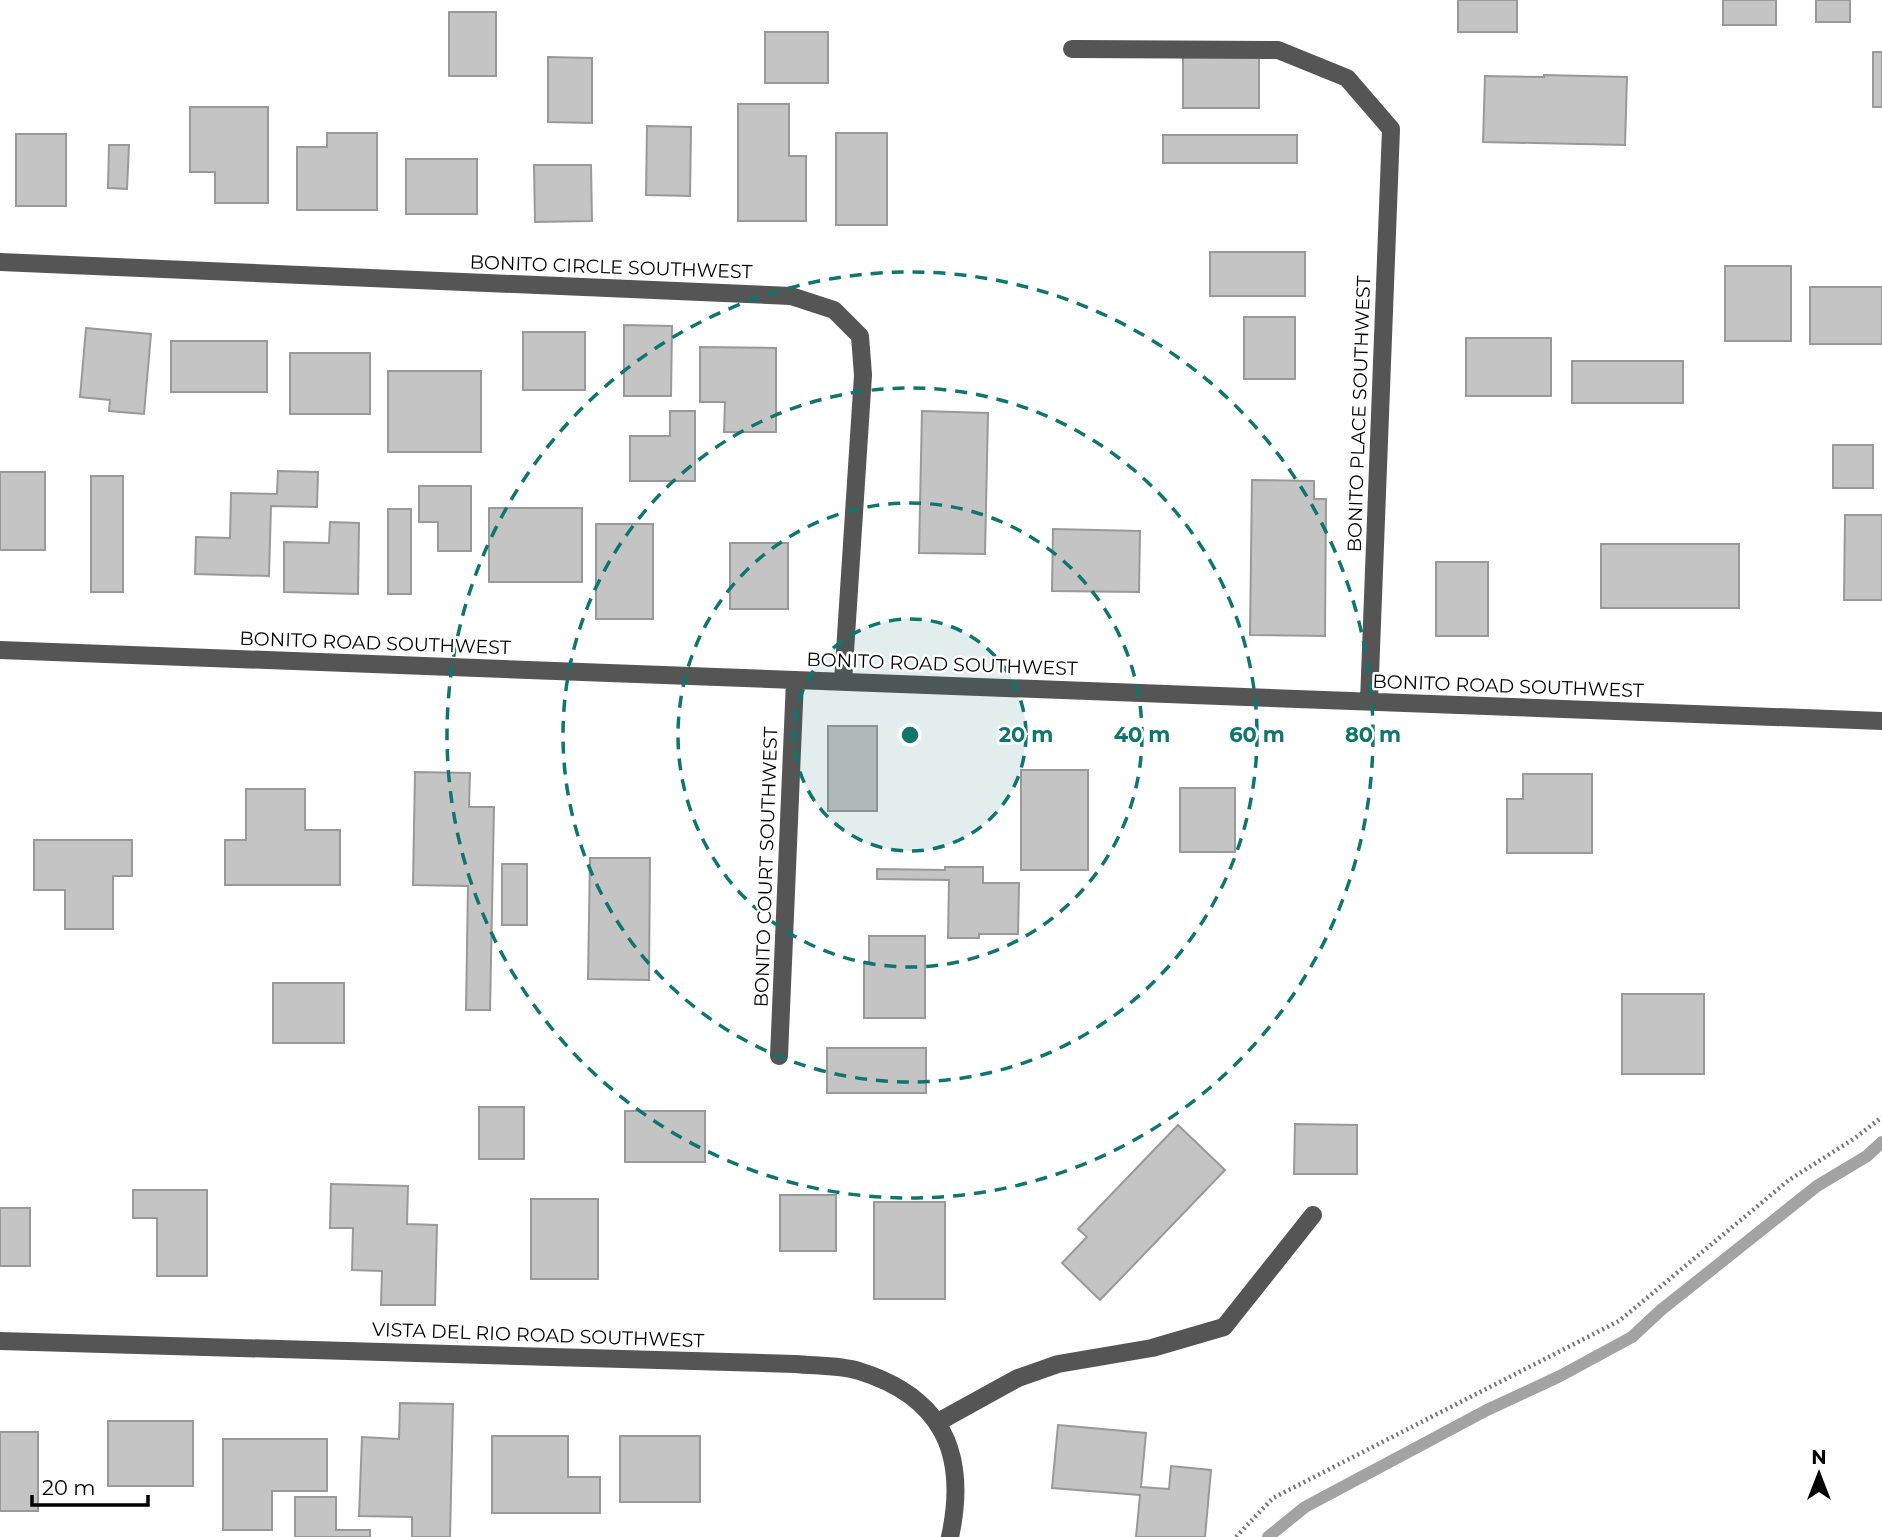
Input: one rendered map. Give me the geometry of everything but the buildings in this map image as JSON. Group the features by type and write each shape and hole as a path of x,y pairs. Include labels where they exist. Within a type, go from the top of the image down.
{"street":[{"name":"BONITO PLACE SOUTHWEST","path":"1072,49 1278,50 1347,78 1391,129 1369,701"},
{"name":"BONITO CIRCLE SOUTHWEST","path":"0,262 791,296 834,310 860,336 863,375 843,682"},
{"name":"BONITO ROAD SOUTHWEST","path":"0,650 1882,721"},
{"name":"BONITO COURT SOUTHWEST","path":"779,1056 795,680"},
{"path":"938,1422 1018,1378 1058,1364 1152,1348 1223,1327 1313,1215"},
{"name":"VISTA DEL RIO ROAD SOUTHWEST","path":"0,1340 795,1364 858,1371 906,1391 938,1422 953,1454 957,1493 950,1537"}],"path":[{"path":"1236,1537 1273,1499 1619,1321 1789,1180 1855,1138 1882,1117"}],"waterway":[{"path":"1268,1537 1305,1507 1487,1410 1560,1376 1632,1337 1661,1310 1817,1186 1867,1156 1882,1142"}]}
